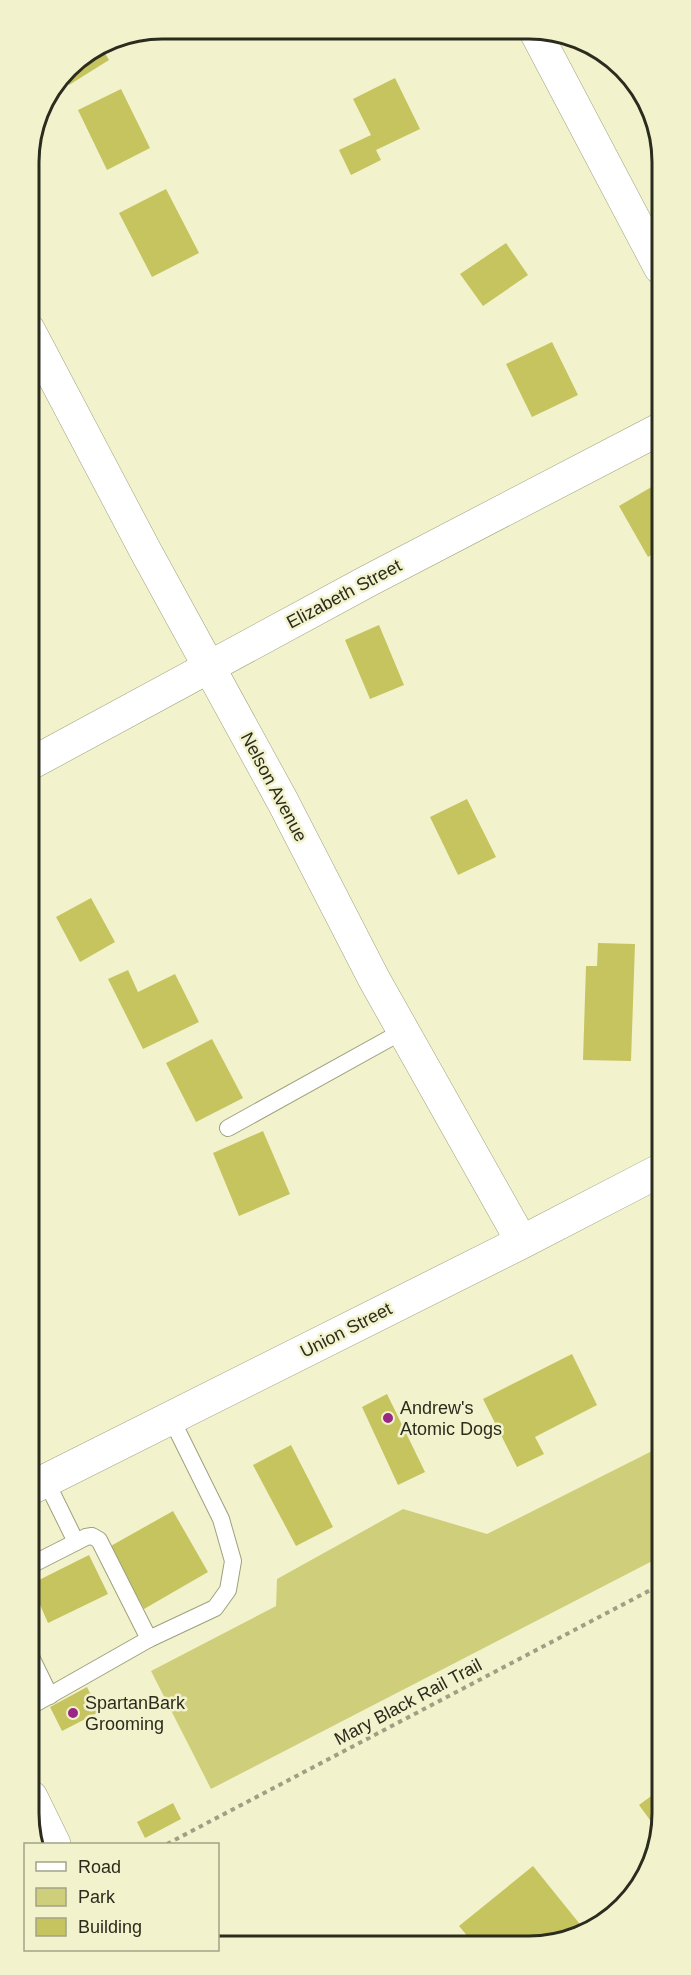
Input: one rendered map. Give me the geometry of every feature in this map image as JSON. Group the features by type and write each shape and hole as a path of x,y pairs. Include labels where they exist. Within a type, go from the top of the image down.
{"main road":[{"name":"Union Street","path":"39,1484 652,1175"},
{"path":"39,1814 53,1843"}],"street":[{"path":"540,40 652,253"},
{"name":"Nelson Avenue","path":"39,349 145,550 283,802 374,979 522,1242"},
{"name":"Elizabeth Street","path":"39,759 368,581 652,433"}],"lane":[{"path":"228,1128 403,1030"},
{"path":"39,1702 149,1639 215,1608 228,1590 232,1561 221,1519 171,1418"},
{"path":"39,1486 76,1542"},
{"path":"39,1561 92,1536 99,1540 149,1639"},
{"path":"39,1673 50,1696"}],"path":[{"name":"Mary Black Rail Trail","path":"171,1843 652,1589"}],"green space":[{"path":"652,1451 652,1561 211,1789 151,1671 276,1606 277,1579 403,1509 487,1534"}],"building":[{"path":"105,53 109,60 69,85 69,81 81,69"},
{"path":"395,78 420,129 376,150 381,160 351,175 339,150 371,135 353,99"},
{"path":"121,89 150,148 107,170 78,110"},
{"path":"166,189 199,253 152,277 119,213"},
{"path":"506,243 528,275 483,306 460,274"},
{"path":"552,342 578,395 532,417 506,364"},
{"path":"652,487 652,554 648,557 619,506"},
{"path":"379,625 404,685 370,699 345,640"},
{"path":"467,799 496,857 458,875 430,817"},
{"path":"91,898 115,942 80,962 56,917"},
{"path":"598,943 635,944 631,1061 583,1060 586,966 597,966"},
{"path":"128,970 138,992 175,974 199,1022 143,1049 108,979"},
{"path":"212,1039 243,1098 196,1122 166,1063"},
{"path":"263,1131 290,1194 239,1216 213,1153"},
{"path":"572,1354 597,1405 535,1437 544,1454 517,1467 483,1399"},
{"path":"387,1394 425,1472 398,1485 362,1407"},
{"path":"291,1445 333,1527 296,1546 253,1465"},
{"path":"173,1511 208,1572 144,1609 109,1547"},
{"path":"89,1555 108,1594 48,1623 39,1602 39,1580"},
{"path":"87,1687 99,1712 62,1731 50,1707"},
{"path":"652,1795 652,1823 639,1805"},
{"path":"173,1803 181,1819 145,1838 137,1822"},
{"path":"533,1866 580,1925 553,1934 529,1936 467,1936 459,1926"}],"place":[{"name":"Andrew's Atomic Dogs","path":"388,1418"},
{"name":"SpartanBark Grooming","path":"73,1713"}]}
